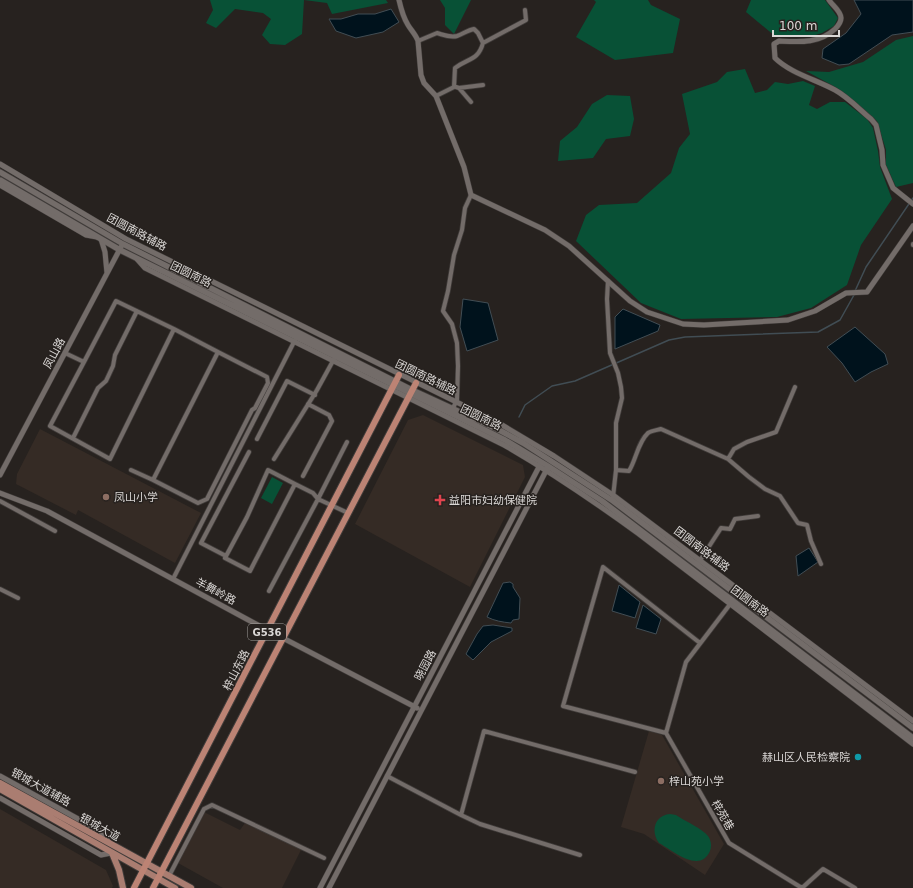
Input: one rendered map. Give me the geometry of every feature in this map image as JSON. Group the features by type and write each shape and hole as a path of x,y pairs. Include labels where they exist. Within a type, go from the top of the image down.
{"highway":[{"name":"梓山东路","path":"134,888 395,383"},
{"name":"G536","path":"153,888 416,383"}],"main road":[{"name":"团圆南路","path":"0,172 124,242 395,383 410,394 496,435 550,463 613,502 913,728"},
{"name":"团圆南路","path":"0,180 120,250 295,340 334,359 395,383"},
{"name":"团圆南路","path":"410,394 454,406 499,430 543,459"},
{"path":"496,435 504,445"},
{"name":"团圆南路","path":"550,463 602,501 731,602 913,739"},
{"name":"银城大道","path":"0,782 191,888"},
{"name":"银城大道","path":"0,789 175,888"},
{"path":"111,853 119,870 123,888"}],"street":[{"path":"399,0 401,11 407,24 417,36 421,75 424,83 436,96 464,167 471,195 465,208 462,230 454,255 443,311 452,324 457,343 457,400 454,406"},
{"path":"829,0 840,13 841,18 839,25 827,36 817,40 804,42 779,41 774,44 775,58 791,69 836,90 871,119 876,125 882,150 883,165 893,188 911,202"},
{"path":"483,43 526,20 525,10"},
{"path":"418,41 437,33 449,37 457,36 474,29 478,33 483,43 481,51 474,58 455,68 456,87 471,102"},
{"path":"436,96 456,87 483,85"},
{"name":"团圆南路辅路","path":"0,164 124,242"},
{"name":"团圆南路辅路","path":"0,185 86,235 100,238"},
{"path":"471,195 544,230 569,246 630,300 647,312 683,324 704,325 788,320 815,311 846,293 867,292 913,226"},
{"path":"100,238 105,252 107,274"},
{"name":"凤山路","path":"0,475 124,242"},
{"path":"608,281 606,299 610,353 621,387 622,398 616,423 616,470 613,502"},
{"path":"131,470 198,503 207,498 252,410 255,408 268,383 267,377 174,329 116,301 50,426 110,459 174,329"},
{"path":"73,438 98,388 106,381 113,366 115,355 137,311"},
{"path":"173,579 295,340"},
{"path":"153,480 218,352"},
{"path":"65,353 84,362"},
{"path":"274,459 334,359"},
{"path":"257,439 287,380 314,394"},
{"name":"团圆南路辅路","path":"395,383 416,383 454,406"},
{"path":"728,459 734,449 747,442 776,432 795,387"},
{"name":"团圆南路辅路","path":"410,394 504,445 543,459 613,495 913,721"},
{"path":"303,476 332,421 329,415 308,404"},
{"path":"616,470 629,471 633,465 637,450 648,434 660,429 728,459 765,489 780,496 798,523 807,525 811,541 821,564"},
{"path":"270,591 347,442"},
{"path":"249,452 201,543 250,571 295,484"},
{"name":"晓园路","path":"320,888 543,459"},
{"name":"晓园路","path":"329,888 550,463"},
{"path":"226,556 247,517 268,470 313,493 318,499 348,513"},
{"name":"羊舞岭路","path":"0,493 47,511 283,638 421,710"},
{"path":"0,501 55,531"},
{"path":"696,566 721,528 730,529 735,519 758,516"},
{"path":"700,643 603,567 563,706 666,733 686,662 731,602"},
{"path":"0,589 18,598"},
{"path":"460,815 484,731 635,772"},
{"name":"梓苑巷","path":"666,733 729,843 802,888 823,869 855,888"},
{"name":"银城大道辅路","path":"0,776 100,831 109,843"},
{"path":"387,776 480,824 580,855"},
{"path":"0,798 101,854 111,853"},
{"path":"169,876 204,809 212,805 324,858"}],"shaded area":[{"name":"益阳市妇幼保健院","path":"423,415 523,465 525,477 470,587 355,524 408,420"},
{"name":"凤山小学","path":"40,429 201,513 175,563 78,510 76,515 16,484 17,474"},
{"name":"梓山苑小学","path":"649,731 662,735 724,844 705,875 644,834 621,827"},
{"path":"0,809 106,870 113,886 112,888 0,888"},
{"path":"204,812 240,830 245,823 302,848 282,888 223,888 178,863"}],"green space":[{"path":"210,0 304,0 302,34 285,45 270,44 262,35 271,19 263,13 235,9 216,28 206,23 213,10"},
{"path":"304,0 386,0 388,3 332,14 327,3"},
{"path":"440,0 471,0 454,34 445,25 445,8"},
{"path":"594,0 648,0 651,5 680,19 673,53 615,60 576,37 596,2"},
{"path":"751,0 825,0 838,18 834,26 822,33 809,37 775,36 746,12"},
{"path":"913,36 913,183 896,187 886,165 886,150 877,121 837,88 806,71 829,72 863,62 896,40"},
{"path":"745,69 755,93 767,90 775,82 788,84 803,81 815,86 809,105 817,109 830,102 845,102 867,119 873,128 880,167 892,199 861,245 847,285 811,308 777,317 681,319 641,303 576,241 586,215 599,205 637,203 671,173 679,148 690,134 682,94 717,82 727,72"},
{"path":"607,95 630,96 634,119 630,136 606,139 593,158 558,161 560,141 577,127 592,104"},
{"path":"272,477 283,483 272,504 261,498"},
{"path":"670,814 676,815 698,828 708,836 711,847 706,858 700,861 686,859 659,843 655,834 656,824 661,817"}],"water":[{"path":"854,0 913,0 913,32 892,35 849,64 839,65 822,58 823,49 846,33 861,14"},
{"path":"391,9 399,22 383,32 356,38 336,31 329,19 341,19 358,14 375,14"},
{"path":"463,299 488,303 498,340 467,351 460,327"},
{"path":"623,309 660,325 658,331 615,349 615,317"},
{"path":"855,327 885,354 888,364 855,382 842,363 827,347"},
{"path":"809,548 818,562 798,576 796,556"},
{"path":"510,582 513,584 513,587 520,598 519,619 513,620 511,623 487,617 503,583"},
{"path":"619,585 640,602 635,618 612,611"},
{"path":"643,605 661,619 656,634 636,628"},
{"path":"493,625 512,628 512,631 491,642 473,660 466,654 477,634 483,626"}],"waterway":[{"path":"855,291 866,267 913,198"},
{"path":"519,417 525,405 552,386 575,381 669,340 685,337 818,332 840,320 854,295"}],"place":[{"name":"凤山小学","path":"106,497"},
{"name":"益阳市妇幼保健院","path":"440,500"},
{"name":"赫山区人民检察院","path":"858,757"},
{"name":"梓山苑小学","path":"661,781"}]}
